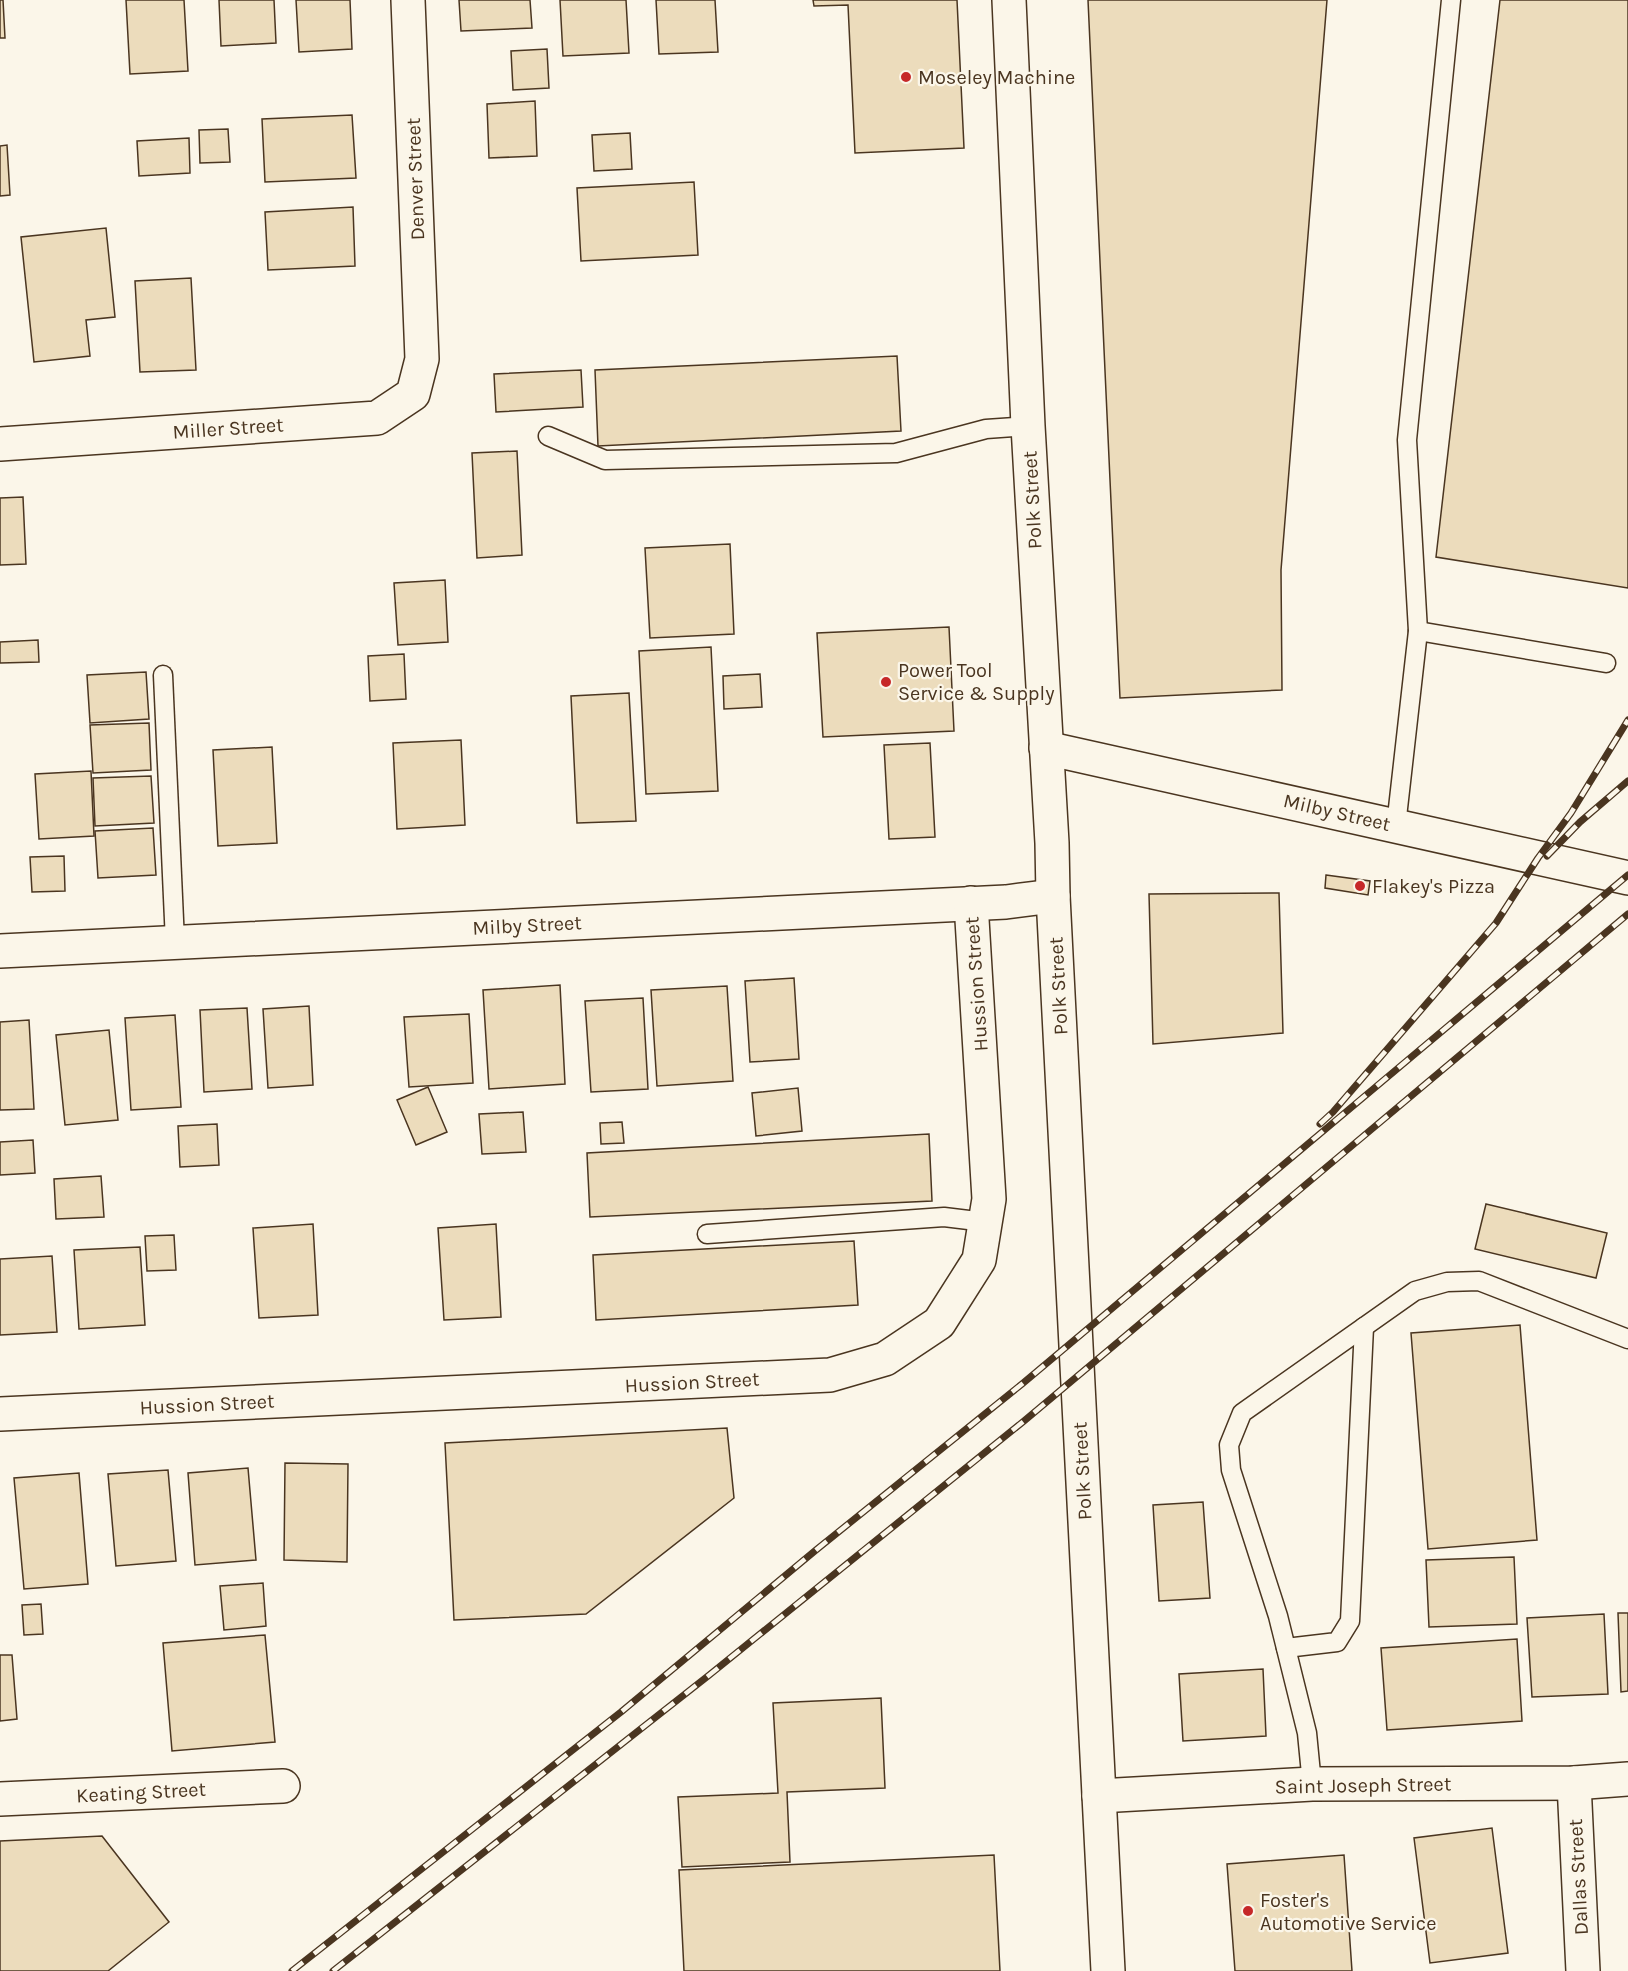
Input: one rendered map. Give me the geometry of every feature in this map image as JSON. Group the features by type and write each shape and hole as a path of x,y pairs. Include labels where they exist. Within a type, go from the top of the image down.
{"street":[{"name":"Denver Street","path":"408,0 422,359"},
{"name":"Polk Street","path":"1009,0 1028,426 1052,843 1108,1971"},
{"name":"Miller Street","path":"0,444 377,418 413,394 422,359"},
{"name":"Milby Street","path":"1046,748 1628,878"},
{"name":"Milby Street","path":"0,951 1006,902 1053,896"},
{"name":"Hussion Street","path":"0,1414 830,1375 885,1359 939,1323 979,1260 989,1199 971,903"},
{"name":"Saint Joseph Street","path":"1099,1796 1312,1784 1574,1783 1628,1779"},
{"name":"Dallas Street","path":"1574,1783 1583,1971"},
{"name":"Keating Street","path":"0,1799 283,1786"}],"lane":[{"path":"1396,826 1418,631 1407,440 1451,0"},
{"path":"548,436 605,460 896,453 986,429 1028,426"},
{"path":"1418,631 1606,663"},
{"path":"163,675 175,942"},
{"path":"707,1234 944,1217 985,1222"},
{"path":"1312,1784 1307,1732 1278,1616 1231,1470 1229,1445 1242,1413 1415,1291 1447,1282 1479,1281 1628,1339"},
{"path":"1286,1648 1337,1641 1350,1622 1364,1327"}],"building":[{"path":"0,0 3,0 5,38 0,38"},
{"path":"126,0 184,0 188,71 130,74"},
{"path":"219,0 274,0 276,43 221,46"},
{"path":"296,0 350,0 352,49 299,52"},
{"path":"459,0 530,0 532,28 461,31"},
{"path":"560,0 626,0 629,53 563,56"},
{"path":"656,0 715,0 718,52 659,54"},
{"name":"Moseley Machine","path":"813,0 957,0 964,148 855,153 848,5 814,6"},
{"path":"1088,0 1327,0 1281,570 1282,690 1120,698"},
{"path":"1500,0 1628,0 1628,588 1436,557"},
{"path":"547,49 549,88 513,90 511,51"},
{"path":"535,101 537,156 489,158 487,104"},
{"path":"352,115 356,178 265,182 262,119"},
{"path":"228,129 230,162 200,163 199,130"},
{"path":"630,133 632,169 594,171 592,135"},
{"path":"189,138 190,173 139,176 137,141"},
{"path":"7,145 10,195 0,196 0,146"},
{"path":"694,182 698,255 581,261 577,188"},
{"path":"353,207 355,266 268,270 265,212"},
{"path":"106,228 115,317 86,320 90,356 34,362 21,237"},
{"path":"191,278 196,370 140,372 135,281"},
{"path":"897,356 901,431 598,446 595,370"},
{"path":"581,370 583,407 496,412 494,374"},
{"path":"517,451 522,555 477,558 472,453"},
{"path":"23,497 26,564 0,565 0,498"},
{"path":"730,544 734,634 650,638 645,548"},
{"path":"445,580 448,642 398,645 394,583"},
{"name":"Power Tool Service & Supply","path":"949,627 954,731 823,737 817,633"},
{"path":"38,640 39,662 0,663 0,642"},
{"path":"711,647 718,791 646,794 639,651"},
{"path":"404,654 406,699 370,701 368,656"},
{"path":"146,672 149,719 90,723 87,675"},
{"path":"760,674 762,707 724,709 723,676"},
{"path":"629,693 636,821 577,823 571,696"},
{"path":"149,723 151,770 93,773 90,725"},
{"path":"461,740 465,825 397,829 393,743"},
{"path":"930,743 935,837 889,839 884,745"},
{"path":"272,747 277,843 218,846 213,750"},
{"path":"91,771 94,836 39,839 35,774"},
{"path":"151,776 154,823 95,826 93,778"},
{"path":"153,828 156,875 98,878 95,831"},
{"path":"64,856 65,891 32,892 30,857"},
{"path":"1326,875 1370,881 1368,895 1325,888"},
{"path":"1279,893 1283,1033 1153,1044 1149,894"},
{"path":"794,978 799,1059 750,1062 745,981"},
{"path":"560,985 565,1084 489,1089 483,990"},
{"path":"727,986 733,1081 657,1086 651,990"},
{"path":"643,998 648,1089 591,1092 585,1001"},
{"path":"309,1006 313,1085 268,1088 263,1009"},
{"path":"247,1008 252,1089 204,1092 200,1010"},
{"path":"469,1014 473,1083 409,1087 404,1017"},
{"path":"175,1015 181,1107 131,1110 125,1018"},
{"path":"29,1020 34,1109 0,1110 0,1022"},
{"path":"109,1030 118,1120 65,1125 56,1035"},
{"path":"428,1087 447,1132 416,1145 397,1100"},
{"path":"798,1088 802,1131 756,1136 752,1093"},
{"path":"523,1112 526,1152 482,1154 479,1114"},
{"path":"622,1122 624,1143 601,1144 600,1123"},
{"path":"217,1124 219,1165 180,1167 178,1126"},
{"path":"929,1134 932,1201 590,1217 587,1153"},
{"path":"33,1140 35,1173 0,1175 0,1142"},
{"path":"101,1176 104,1217 56,1219 54,1179"},
{"path":"1486,1204 1607,1233 1596,1278 1475,1249"},
{"path":"313,1224 318,1315 259,1318 253,1228"},
{"path":"496,1224 501,1317 444,1320 438,1228"},
{"path":"174,1235 176,1270 147,1271 145,1236"},
{"path":"854,1241 858,1305 596,1320 593,1255"},
{"path":"140,1247 145,1325 79,1329 74,1250"},
{"path":"52,1256 57,1332 0,1335 0,1259"},
{"path":"1520,1325 1537,1540 1428,1549 1411,1333"},
{"path":"727,1428 734,1498 586,1614 454,1620 445,1443"},
{"path":"285,1463 348,1464 347,1562 284,1560"},
{"path":"248,1468 256,1560 195,1565 188,1473"},
{"path":"168,1470 176,1561 116,1566 108,1474"},
{"path":"79,1473 88,1584 24,1589 14,1478"},
{"path":"1203,1502 1210,1598 1159,1601 1153,1505"},
{"path":"1514,1557 1517,1624 1429,1627 1426,1560"},
{"path":"263,1583 266,1626 224,1630 220,1586"},
{"path":"41,1604 43,1634 24,1635 22,1605"},
{"path":"1618,1613 1628,1613 1628,1691 1621,1692"},
{"path":"1604,1614 1608,1694 1532,1697 1527,1618"},
{"path":"265,1635 275,1742 172,1751 163,1643"},
{"path":"1517,1639 1522,1721 1387,1730 1381,1648"},
{"path":"0,1655 12,1655 17,1719 0,1721"},
{"path":"1263,1669 1266,1736 1183,1741 1179,1674"},
{"path":"881,1698 885,1788 787,1792 790,1862 682,1867 678,1797 778,1793 773,1703"},
{"path":"1492,1828 1508,1953 1430,1963 1414,1838"},
{"path":"102,1836 169,1922 108,1971 0,1971 0,1841"},
{"path":"994,1855 1000,1971 684,1971 679,1870"},
{"path":"1344,1855 1352,1971 1235,1971 1227,1864"}],"railway":[{"path":"1320,1124 1333,1112 1496,923 1538,858 1571,813 1628,720"},
{"path":"1547,856 1580,822 1628,781"},
{"path":"292,1971 621,1712 816,1550 1022,1384 1628,875"},
{"path":"333,1971 708,1676 1024,1421 1628,914"}],"place":[{"name":"Moseley Machine","path":"906,77"},
{"name":"Power Tool Service & Supply","path":"886,682"},
{"name":"Flakey's Pizza","path":"1360,886"},
{"name":"Foster's Automotive Service","path":"1248,1911"}]}
